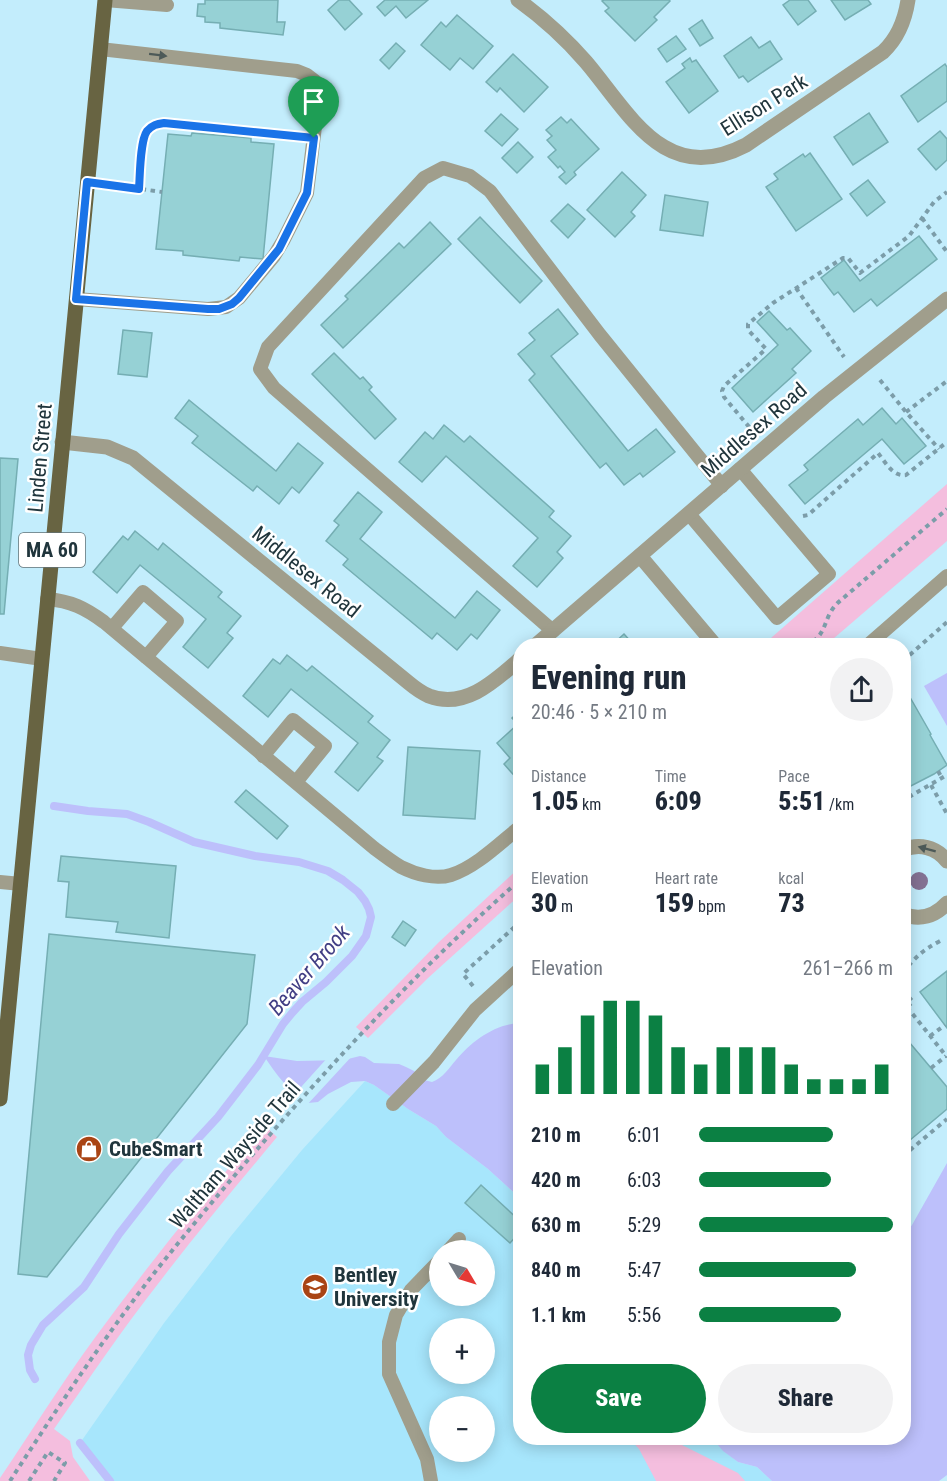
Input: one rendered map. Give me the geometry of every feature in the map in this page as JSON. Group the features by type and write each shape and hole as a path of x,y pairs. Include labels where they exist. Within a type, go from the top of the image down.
{"main road":[{"name":"Linden Street","path":"0,1100 4,1015 21,884 105,0"}],"street":[{"name":"Ellison Park","path":"518,0 575,51 632,122 649,137 676,153 695,158 724,155 746,145 883,52 895,39 903,21 908,0"},
{"name":"Middlesex Road","path":"544,638 740,469 947,299"},
{"name":"Middlesex Road","path":"62,442 107,447 133,458 409,683 428,696 440,699 463,698 489,684 513,665"},
{"path":"640,556 709,638"},
{"path":"911,847 923,846 939,852 947,861"},
{"path":"911,917 929,916 947,903"}],"lane":[{"path":"105,0 167,5"},
{"path":"76,299 208,309 226,307 239,298 274,256 307,193 320,85 297,71 100,49"},
{"path":"553,631 274,388 260,369 268,347 424,178 443,168 470,177 490,191 607,344 722,486"},
{"path":"689,514 777,618 829,574 740,469"},
{"path":"876,638 947,576"},
{"path":"112,628 143,592 177,621 147,657"},
{"path":"47,599 82,607 112,628 374,848 408,870 428,876 449,876 475,862 513,832"},
{"path":"0,653 42,659"},
{"path":"263,756 293,720 325,746 296,782"},
{"path":"0,882 21,884"},
{"path":"393,1104 422,1075 475,1010 513,975"},
{"path":"429,1271 411,1290 396,1315 388,1342 389,1374 428,1459 431,1481"}],"path":[{"path":"139,189 144,139 149,129 157,124 314,138"},
{"path":"87,182 162,192"},
{"path":"755,434 724,397 722,391 724,386 766,349 748,330 748,324 773,303 843,258 848,258 860,273 909,236 934,202 947,192"},
{"path":"922,219 947,252"},
{"path":"796,288 844,357"},
{"path":"880,380 939,448"},
{"path":"906,412 947,381"},
{"path":"797,513 800,516 808,514 878,453 895,474 902,476 947,442"},
{"path":"817,638 830,612 841,600 947,509"},
{"path":"911,654 947,622"},
{"path":"938,771 942,778"},
{"path":"911,796 947,775"},
{"path":"931,785 947,814"},
{"name":"Waltham Wayside Trail","path":"10,1481 75,1382 207,1207 362,1032 513,886"},
{"path":"486,1000 463,975 513,929"},
{"path":"911,963 924,950 940,941"},
{"path":"911,1015 946,1056 931,1068"},
{"path":"930,1036 945,1025"},
{"path":"911,1149 947,1119"},
{"path":"29,1481 48,1452 65,1463 54,1481"}],"shaded area":[{"path":"947,484 947,541 834,638 771,638"},
{"path":"947,673 947,726 924,686"},
{"path":"513,873 513,901 428,978 368,1038 356,1027 439,942"},
{"path":"513,1024 513,1192 446,1137 436,1126 374,1085 365,1081 351,1082 318,1102 308,1103 289,1088 264,1056 297,1061 344,1060 360,1056 374,1063 399,1064 414,1071 424,1080 432,1082 443,1075 477,1040 493,1030"},
{"name":"Bentley University","path":"365,1081 436,1126 446,1137 513,1192 513,1445 718,1445 738,1462 757,1467 772,1481 110,1481 80,1443 164,1323 231,1236 302,1150"},
{"path":"265,1126 277,1137 147,1298 54,1429 70,1441 73,1457 90,1481 0,1481 58,1391 114,1311 199,1204"},
{"path":"947,1163 947,1475 939,1481 772,1481 757,1467 738,1462 723,1451 718,1445 911,1445 912,1225"},
{"path":"635,1445 682,1445 738,1473 745,1481 656,1481"}],"pier":[{"path":"353,1055 306,1106 293,1096 329,1056"}],"building":[{"path":"205,0 278,0 277,22 285,22 283,35 220,28 220,23 205,22 205,17 197,16 198,4 205,4"},
{"path":"339,0 349,0 362,14 345,30 328,10"},
{"path":"385,0 428,0 406,18 396,6 385,16 377,7"},
{"path":"790,0 808,0 816,11 798,25 783,5"},
{"path":"831,0 868,0 871,4 845,20"},
{"path":"602,1 670,1 654,17 657,20 635,41 605,11 609,8"},
{"path":"457,15 493,46 473,69 460,58 450,70 421,45 441,22 446,27"},
{"path":"702,20 713,38 700,46 689,29"},
{"path":"676,36 686,49 667,62 658,49"},
{"path":"751,37 759,48 770,41 782,59 748,82 743,76 739,78 724,56"},
{"path":"396,43 405,51 389,69 380,60"},
{"path":"513,54 548,87 524,112 500,88 497,92 486,82"},
{"path":"690,58 692,62 696,60 718,91 689,113 666,82 685,68 682,64"},
{"path":"945,64 947,67 947,101 918,122 901,96"},
{"path":"869,113 888,142 853,165 834,137"},
{"path":"501,114 518,129 502,146 485,131"},
{"path":"561,117 567,123 571,119 599,149 574,172 576,175 566,184 559,177 565,172 548,157 556,150 547,140 552,136 546,130"},
{"path":"940,131 947,139 947,160 936,170 918,149"},
{"path":"192,133 251,138 251,142 274,144 263,259 240,257 239,261 183,255 183,251 156,249 168,134 191,136"},
{"path":"518,142 533,157 517,173 502,158"},
{"path":"810,153 842,199 796,231 766,187 778,179 774,174 803,154 805,157"},
{"path":"622,172 646,195 631,212 635,216 615,237 587,210"},
{"path":"868,180 885,202 867,216 850,194"},
{"path":"665,195 708,202 703,236 660,230"},
{"path":"568,204 585,219 568,238 551,221"},
{"path":"480,217 542,281 520,303 458,239"},
{"path":"430,222 451,244 343,348 321,325 348,299 345,296 399,243 404,248"},
{"path":"919,236 937,259 877,306 871,299 854,312 838,292 834,295 821,278 844,260 860,281"},
{"path":"558,309 578,334 551,356 628,451 656,429 675,452 643,477 640,473 624,485 606,463 600,468 529,380 535,374 518,354 535,340 529,333"},
{"path":"769,311 787,330 790,328 811,351 792,369 796,373 753,412 732,388 778,345 757,322"},
{"path":"123,330 152,333 147,377 118,374"},
{"path":"334,353 360,379 363,377 372,387 369,390 396,419 375,439 312,374"},
{"path":"189,400 276,471 298,443 323,463 299,493 292,487 279,504 257,486 253,491 192,443 198,436 175,418"},
{"path":"882,408 896,424 902,418 926,446 904,464 882,439 805,504 789,485 808,470 804,465 858,419 863,425"},
{"path":"444,425 464,442 470,436 554,511 549,517 571,536 557,552 563,558 537,587 513,566 538,538 446,456 422,482 399,462 425,432 433,439"},
{"path":"0,458 18,459 4,614 0,614"},
{"path":"358,492 382,512 360,539 455,618 477,591 500,610 477,639 471,634 457,650 437,633 432,639 343,565 348,559 326,541 339,525 334,521"},
{"path":"135,531 158,550 163,543 222,592 218,597 241,616 227,633 233,638 208,668 183,647 206,619 140,565 117,593 93,572 123,536 128,540"},
{"path":"287,655 307,671 312,666 373,716 368,722 390,740 377,757 383,761 358,791 335,772 358,743 291,689 268,717 243,696 273,659 280,664"},
{"path":"911,699 947,765 911,786"},
{"path":"513,729 513,774 504,764 510,758 497,743"},
{"path":"408,747 480,751 475,819 403,815"},
{"path":"246,790 288,826 277,839 235,802"},
{"path":"61,856 176,866 169,938 116,932 118,922 66,917 69,882 58,881"},
{"path":"403,921 416,930 405,946 392,937"},
{"name":"CubeSmart","path":"49,934 255,955 247,1024 47,1277 18,1274"},
{"path":"947,971 947,1028 920,992"},
{"path":"911,1044 947,1087 947,1109 911,1139"},
{"path":"481,1185 513,1215 513,1240 510,1243 465,1203"}],"waterway":[{"name":"Beaver Brook","path":"35,1379 30,1370 28,1355 43,1325 84,1287 119,1234 168,1171 218,1117 258,1065 292,1013 352,956 366,936 371,917 365,901 358,892 328,871 299,862 255,856 194,842 127,814 54,806"},
{"name":"Beaver Brook","path":"80,1443 110,1481"}],"place":[{"name":"CubeSmart","path":"89,1149"},
{"name":"Bentley University","path":"315,1287"}],"route":[{"path":"164,123 314,138 307,193 274,256 232,304 219,309 208,309 76,299 87,182 139,189 145,134 152,126 164,123"}]}
